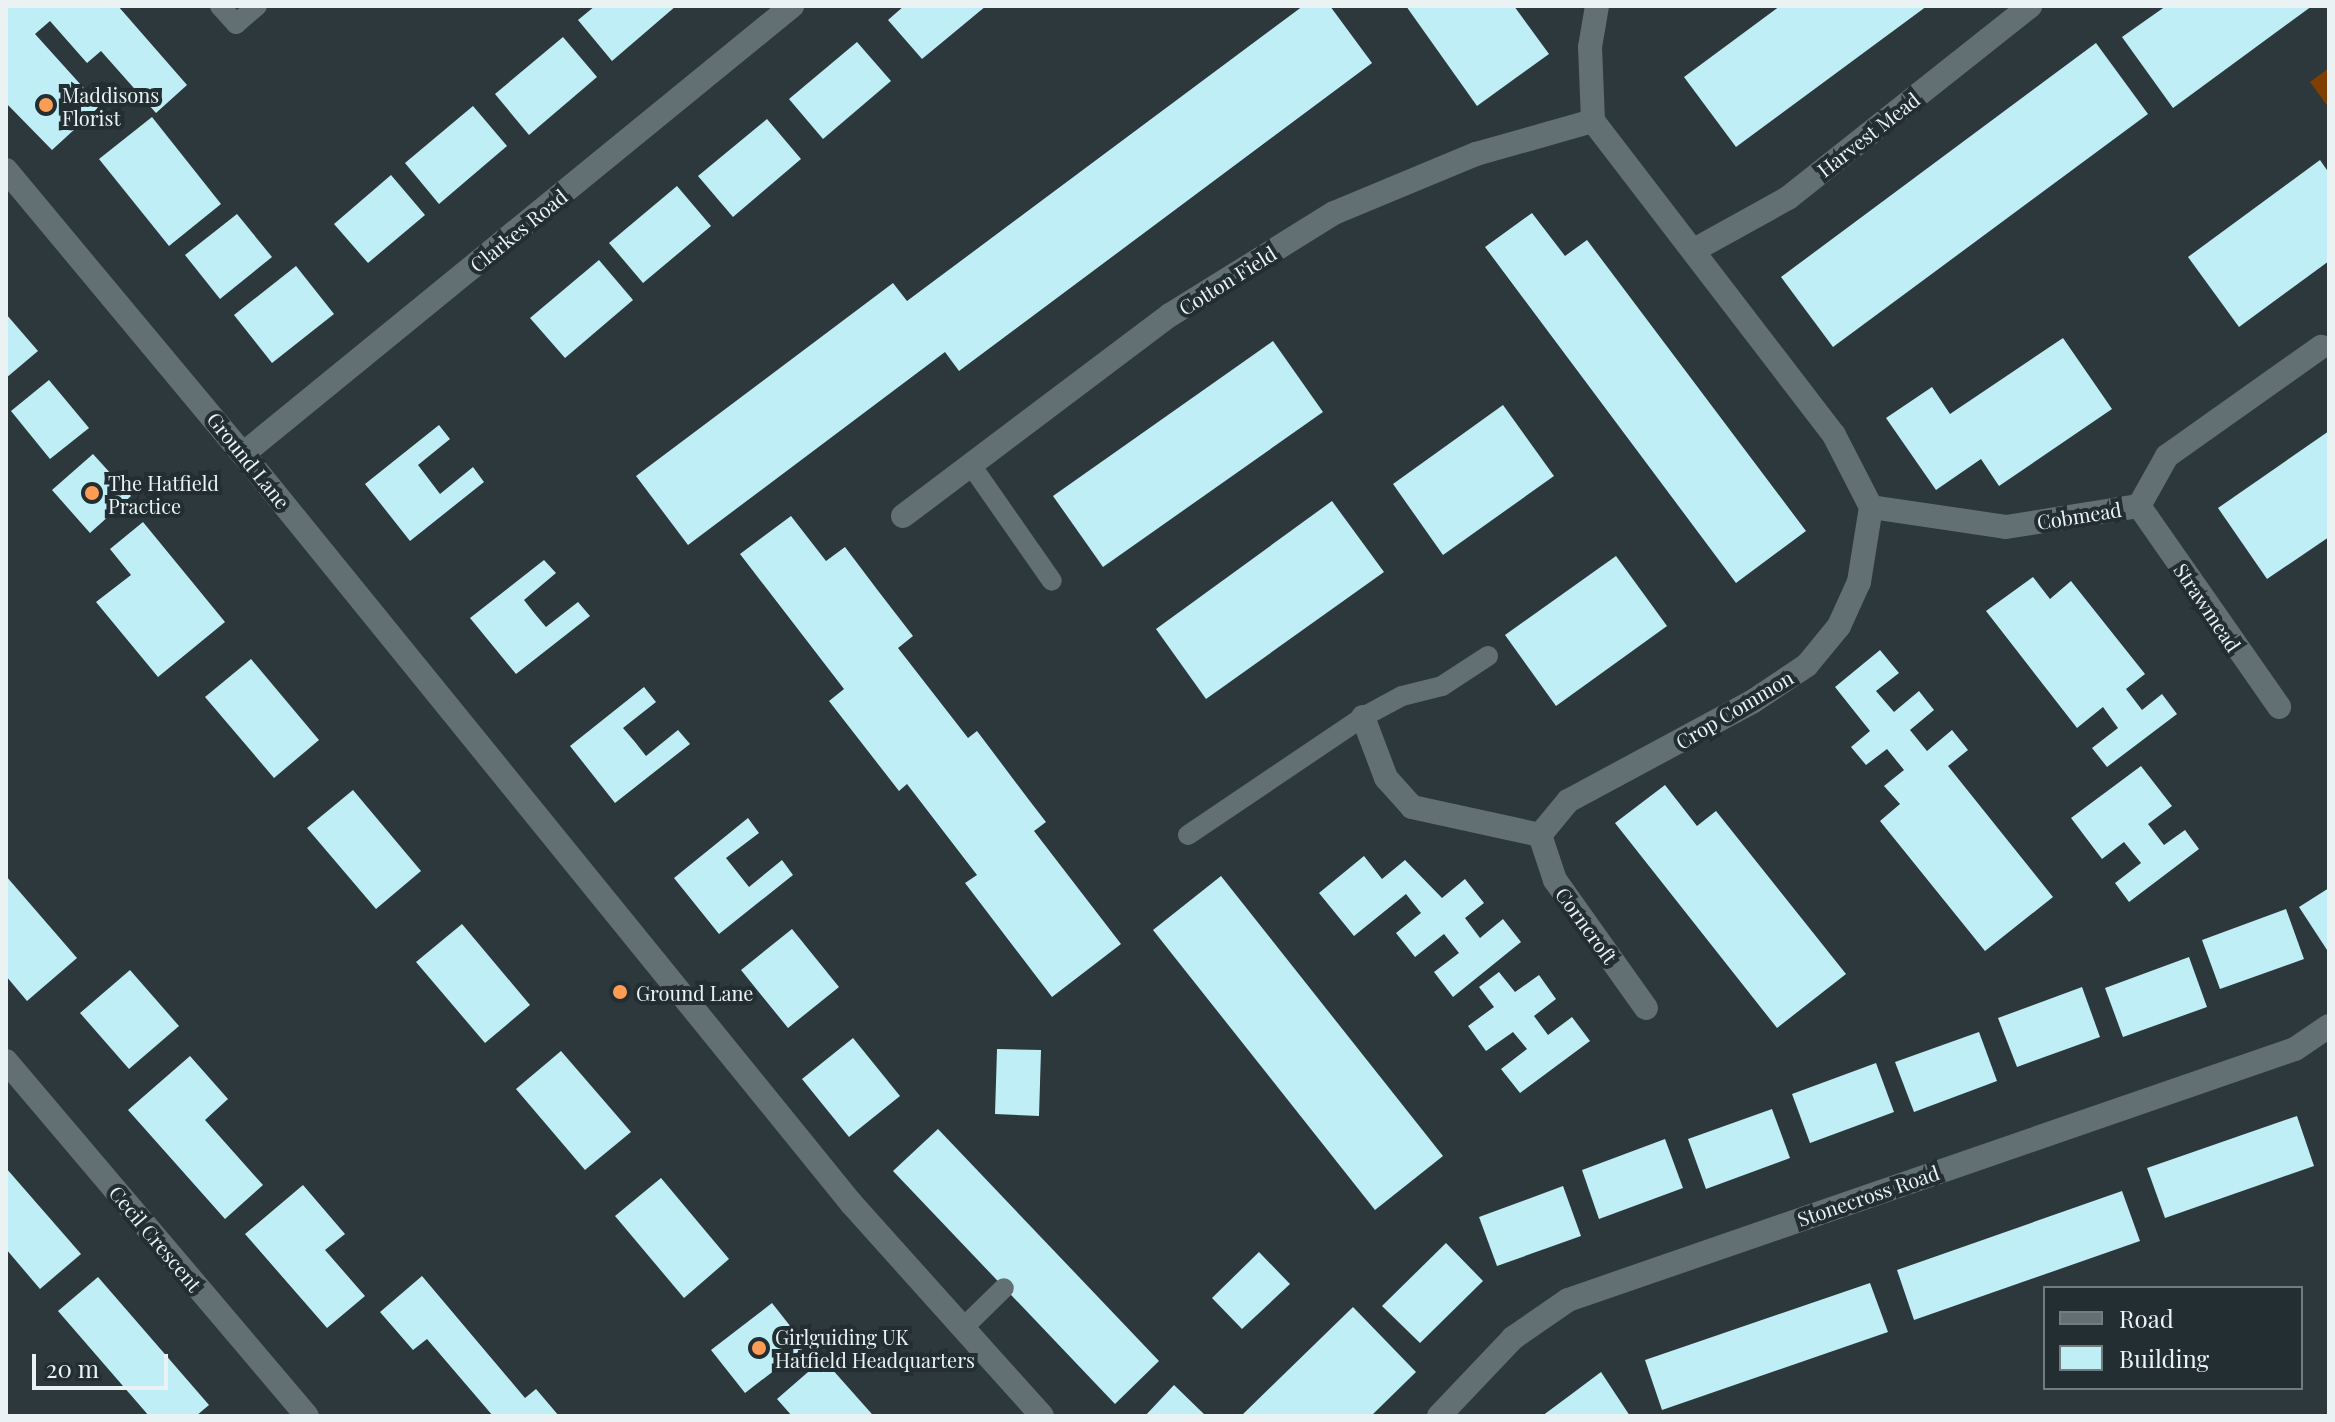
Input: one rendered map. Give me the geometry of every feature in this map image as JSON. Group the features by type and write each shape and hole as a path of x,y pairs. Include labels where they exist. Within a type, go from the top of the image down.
{"street":[{"name":"Clarkes Road","path":"243,454 792,6"},
{"path":"1597,6 1590,47 1593,121 1696,249 1741,317 1834,435 1871,507"},
{"name":"Harvest Mead","path":"1696,249 1788,198 2030,6"},
{"name":"Cotton Field","path":"903,516 1170,315 1334,213 1476,154 1593,121"},
{"name":"Ground Lane","path":"6,170 243,454 851,1203 1042,1416"},
{"name":"Cobmead","path":"1871,507 2006,527 2139,506 2167,456 2321,347"},
{"name":"Strawmead","path":"2139,506 2279,707"},
{"name":"Crop Common","path":"1540,835 1568,801 1752,702 1807,665 1839,626 1859,582 1871,507"},
{"path":"1363,717 1386,778 1412,807 1540,835"},
{"name":"Corncroft","path":"1540,835 1555,880 1646,1008"},
{"name":"Stonecross Road","path":"1439,1416 1513,1338 1568,1300 2295,1049 2329,1026"},
{"name":"Cecil Crescent","path":"6,1061 307,1416"}],"lane":[{"path":"220,6 236,24 257,6"},
{"path":"971,465 1052,581"},
{"path":"1188,835 1363,717 1402,696 1442,686 1488,656"},
{"path":"963,1328 1004,1288"}],"shaded area":[{"path":"2329,68 2329,108 2310,82"}],"building":[{"path":"6,6 118,6 187,85 156,113 101,51 87,63 50,21 35,34 100,106 52,150 6,103"},
{"path":"595,6 676,6 612,61 578,20"},
{"path":"904,6 986,6 922,59 888,20"},
{"path":"1303,6 1330,6 1372,63 959,371 945,352 688,545 636,476 893,283 907,301"},
{"path":"1406,6 1514,6 1549,54 1477,106"},
{"path":"1780,6 1927,6 1736,147 1684,77"},
{"path":"2166,6 2312,6 2173,108 2122,37"},
{"path":"563,37 597,77 529,135 495,94"},
{"path":"857,42 891,81 823,139 789,99"},
{"path":"2096,43 2148,114 1833,347 1781,277"},
{"path":"473,106 507,146 439,204 405,163"},
{"path":"152,117 221,204 169,246 99,159"},
{"path":"767,119 801,159 733,217 698,176"},
{"path":"2320,160 2329,173 2329,261 2239,327 2188,257"},
{"path":"391,175 425,215 368,263 334,224"},
{"path":"677,186 711,226 643,283 609,243"},
{"path":"1532,213 1565,256 1587,240 1806,531 1736,583 1485,247"},
{"path":"237,214 272,257 220,299 185,255"},
{"path":"599,260 633,300 565,358 530,318"},
{"path":"296,266 334,314 272,363 234,315"},
{"path":"6,314 38,351 6,378"},
{"path":"2063,338 2112,409 1999,486 1981,459 1936,490 1886,418 1932,387 1950,414"},
{"path":"1273,341 1323,412 1103,567 1053,496"},
{"path":"49,380 89,428 50,459 11,411"},
{"path":"1503,405 1554,476 1443,555 1393,484"},
{"path":"439,425 450,439 418,465 440,494 473,467 484,482 410,541 365,484"},
{"path":"2329,431 2329,537 2267,579 2218,508"},
{"name":"The Hatfield Practice","path":"93,454 131,496 90,533 52,490"},
{"path":"1332,501 1384,572 1206,699 1156,629"},
{"path":"791,516 826,561 845,547 913,636 898,648 968,738 977,731 1046,822 1034,831 1121,944 1052,997 965,883 977,875 907,784 899,791 829,701 844,689 740,554"},
{"path":"143,522 225,622 158,677 96,602 131,575 110,549"},
{"path":"1616,556 1667,626 1556,706 1505,635"},
{"path":"544,560 556,573 524,600 535,614 546,627 578,602 590,616 516,674 470,618"},
{"path":"2033,577 2050,599 2071,581 2145,674 2126,689 2142,710 2162,694 2177,714 2107,767 2092,748 2118,728 2103,707 2077,728 1986,611"},
{"path":"1880,650 1899,673 1876,691 1894,712 1919,691 1934,710 1910,730 1927,751 1952,730 1968,750 1948,766 2053,897 1985,951 1880,821 1900,804 1884,786 1904,770 1887,749 1866,765 1851,747 1870,731 1835,687"},
{"path":"251,659 319,740 274,778 205,697"},
{"path":"644,687 656,702 623,728 646,756 678,730 690,744 615,803 570,746"},
{"path":"2141,766 2172,806 2148,824 2164,845 2185,830 2199,849 2129,902 2115,883 2141,863 2124,842 2102,859 2071,818"},
{"path":"1665,785 1697,826 1716,811 1846,974 1777,1028 1615,823"},
{"path":"353,790 421,871 376,909 307,828"},
{"path":"748,818 759,833 726,858 749,887 782,860 793,875 719,934 674,878"},
{"path":"1364,856 1382,879 1405,860 1442,898 1465,879 1484,903 1465,918 1480,938 1503,919 1521,942 1453,997 1434,972 1459,953 1444,934 1415,957 1396,933 1421,913 1406,894 1354,936 1319,893"},
{"path":"6,876 77,958 27,1001 6,976"},
{"path":"1221,876 1443,1156 1375,1210 1153,930"},
{"path":"2329,888 2329,953 2299,907"},
{"path":"2286,909 2304,959 2220,989 2202,940"},
{"path":"462,924 530,1005 485,1043 416,962"},
{"path":"792,929 839,987 788,1028 741,970"},
{"path":"2189,957 2207,1007 2123,1037 2105,988"},
{"path":"130,970 179,1026 129,1069 80,1013"},
{"path":"1499,972 1515,992 1539,975 1556,999 1534,1016 1548,1035 1572,1017 1590,1041 1520,1093 1501,1069 1527,1049 1513,1032 1486,1051 1468,1026 1494,1007 1479,987"},
{"path":"2082,987 2100,1037 2017,1067 1998,1018"},
{"path":"1979,1032 1997,1081 1914,1112 1895,1062"},
{"path":"853,1038 900,1096 849,1137 802,1079"},
{"path":"997,1049 1041,1050 1039,1116 995,1114"},
{"path":"561,1051 631,1132 585,1170 516,1089"},
{"path":"190,1056 228,1099 205,1120 263,1185 225,1219 128,1110"},
{"path":"1876,1063 1894,1112 1810,1143 1792,1094"},
{"path":"1772,1109 1790,1158 1706,1189 1688,1139"},
{"path":"2297,1116 2314,1166 2165,1218 2147,1168"},
{"path":"938,1129 1159,1361 1115,1404 893,1171"},
{"path":"1665,1139 1683,1188 1599,1219 1582,1170"},
{"path":"6,1168 81,1254 40,1289 6,1249"},
{"path":"661,1178 729,1259 684,1298 615,1216"},
{"path":"303,1185 345,1234 325,1250 365,1296 327,1328 245,1234"},
{"path":"1563,1186 1581,1236 1497,1266 1479,1217"},
{"path":"2122,1191 2140,1241 1914,1320 1897,1270"},
{"path":"1446,1243 1483,1281 1420,1343 1382,1306"},
{"path":"1259,1252 1290,1284 1242,1329 1212,1298"},
{"path":"422,1276 525,1398 536,1389 559,1416 493,1416 427,1339 413,1350 380,1312"},
{"path":"98,1277 209,1405 196,1416 149,1416 58,1311"},
{"path":"1870,1283 1888,1332 1662,1410 1645,1360"},
{"name":"Girlguiding UK Hatfield Headquarters","path":"772,1303 806,1346 745,1393 711,1350"},
{"path":"1353,1307 1416,1372 1371,1416 1241,1416"},
{"path":"823,1359 873,1416 792,1416 777,1399"},
{"path":"1601,1372 1630,1416 1542,1416 1569,1396"},
{"path":"1174,1385 1206,1416 1145,1416"}],"place":[{"name":"Maddisons Florist","path":"46,105"},
{"name":"The Hatfield Practice","path":"92,493"},
{"name":"Ground Lane","path":"620,992"},
{"name":"Girlguiding UK Hatfield Headquarters","path":"759,1348"}]}
